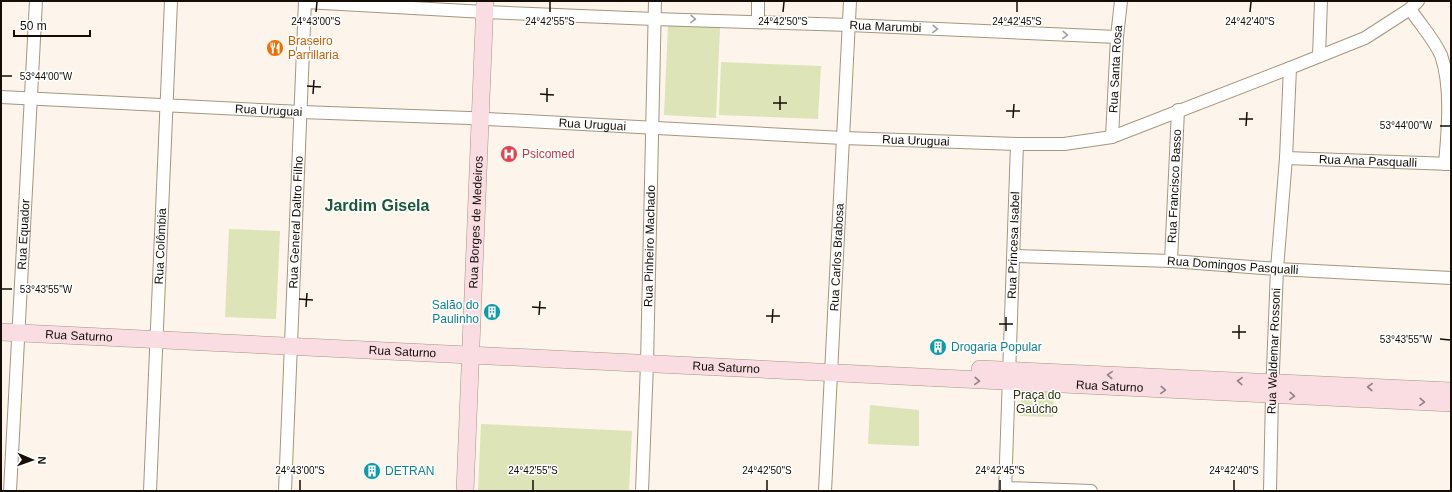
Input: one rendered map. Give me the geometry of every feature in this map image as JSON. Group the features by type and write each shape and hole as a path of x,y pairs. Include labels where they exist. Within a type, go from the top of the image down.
{"street":[{"name":"Rua Equador","path":"10,491 36,1"},
{"name":"Rua Colômbia","path":"150,491 171,1"},
{"name":"Rua Pinheiro Machado","path":"642,491 647,359 655,1"},
{"path":"758,1 758,22"},
{"name":"Rua Carlos Brabosa","path":"825,491 850,1"},
{"name":"Rua Santa Rosa","path":"1112,137 1120,1"},
{"path":"1319,56 1321,1"},
{"name":"Rua Marumbi","path":"305,2 479,6 654,19 848,25 1117,38"},
{"name":"Rua General Daltro Filho","path":"285,491 305,2"},
{"name":"Rua Uruguai","path":"1,97 301,112 474,118 843,138 1017,144 1064,144 1112,137 1178,110 1290,68 1365,38 1414,5"},
{"path":"1414,5 1441,56 1448,76 1450,108 1448,164"},
{"name":"Rua Borges de Medeiros","path":"465,491 466,351 479,6"},
{"name":"Rua Waldemar Rossoni","path":"1270,491 1272,389 1277,269 1286,158 1290,68"},
{"name":"Rua Francisco Basso","path":"1171,261 1178,110"},
{"name":"Rua Princesa Isabel","path":"1005,489 1017,144"},
{"name":"Rua Ana Pasqualli","path":"1286,158 1448,164"},
{"name":"Rua Domingos Pasqualli","path":"1014,256 1171,261 1277,269 1451,278"},
{"name":"Rua Saturno","path":"1,324 19,329"},
{"name":"Rua Saturno","path":"1,332 19,329 157,335 1272,389 1451,391"},
{"name":"Rua Borges de Medeiros","path":"455,491 466,351"},
{"name":"Rua Saturno","path":"1272,389 1451,404"},
{"path":"1005,489 1091,491"}],"green space":[{"path":"668,25 720,27 716,118 664,115"},
{"path":"721,62 821,66 818,119 719,115"},
{"path":"229,229 280,231 276,319 225,317"},
{"name":"Praça do Gaúcho","path":"1021,387 1054,389 1053,417 1020,416"},
{"path":"870,405 919,410 919,446 868,444"},
{"path":"481,424 632,431 629,491 478,491"}],"place":[{"name":"Braseiro Parrillaria","path":"275,48"},
{"name":"Psicomed","path":"509,154"},
{"name":"Salão do Paulinho","path":"492,312"},
{"name":"Drogaria Popular","path":"938,347"},
{"name":"DETRAN","path":"372,471"}],"district":[{"name":"Jardim Gisela","path":"377,205"}]}
